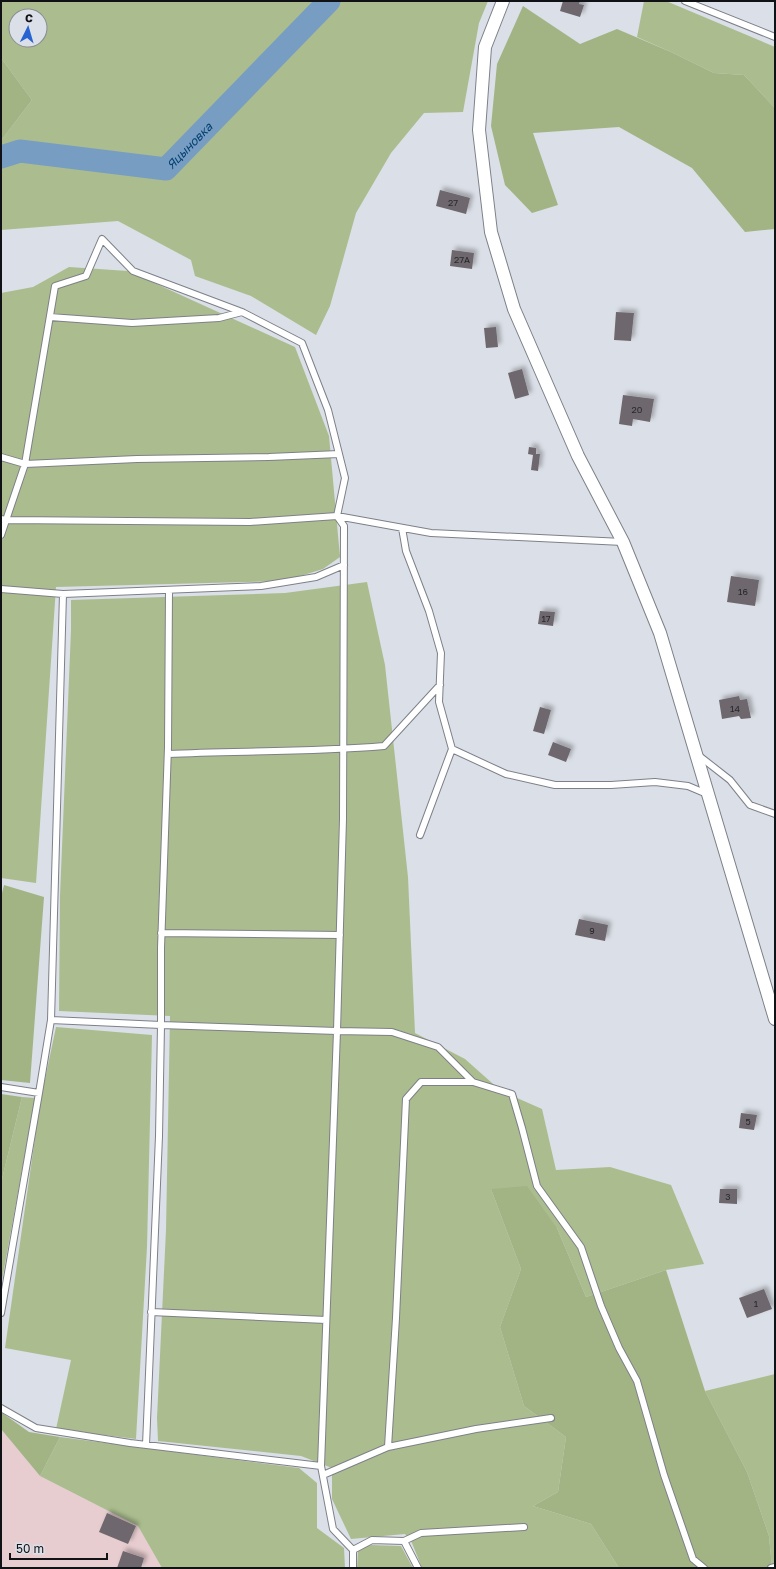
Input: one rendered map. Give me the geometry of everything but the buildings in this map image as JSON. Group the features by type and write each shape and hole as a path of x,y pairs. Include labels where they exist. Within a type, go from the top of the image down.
{"street":[{"path":"503,1 485,47 479,130 491,232 514,309 578,456 623,542 660,633 775,1019"}],"lane":[{"path":"685,1 775,37"},
{"path":"1,535 4,519 26,464 55,286 86,276 102,239 133,271 242,312 302,343 328,410 345,478 337,516 344,526 340,935 321,1466 333,1529 353,1550 353,1568"},
{"path":"50,317 132,323 219,318 242,312"},
{"path":"1,456 26,464 138,459 269,457 339,454"},
{"path":"4,519 250,522 337,516 431,533 623,542"},
{"path":"402,528 406,551 429,612 441,653 440,702 452,749 420,835"},
{"path":"1,589 63,594 261,586 316,577 344,565"},
{"path":"146,1445 159,1136 161,933 168,754 169,590"},
{"path":"1,1313 51,1020 63,594"},
{"path":"168,754 253,751 318,751 384,746 440,685"},
{"path":"452,749 506,774 555,785 611,785 655,782 688,786 707,794"},
{"path":"695,753 730,780 750,805 775,814"},
{"path":"161,933 340,935"},
{"path":"51,1020 392,1032 438,1047 473,1082"},
{"path":"388,1447 396,1318 406,1099 421,1082 473,1082 512,1094 537,1186 581,1247 601,1306 619,1348 637,1381 664,1475 696,1568"},
{"path":"1,1088 39,1093"},
{"path":"151,1312 326,1320"},
{"path":"1,1408 36,1428 146,1445 321,1466"},
{"path":"323,1476 388,1447 476,1429 551,1418"},
{"path":"353,1550 372,1540 404,1541 421,1532 524,1527"},
{"path":"404,1541 418,1568"},
{"path":"693,1559 704,1568"},
{"path":"771,1568 775,1567"}],"shaded area":[{"path":"1,1429 40,1476 138,1526 162,1568 1,1568"}],"green space":[{"path":"1,1 488,1 479,23 463,112 424,113 391,153 356,213 330,306 316,335 251,296 195,276 191,260 118,221 1,230 1,139 32,100 1,58"},
{"path":"644,1 666,1 775,47 775,108 744,75 714,73 637,37"},
{"path":"523,6 580,44 617,29 671,52 714,73 744,75 775,108 775,229 745,232 692,168 619,127 533,133 558,205 532,213 505,185 491,126 497,64"},
{"path":"1,58 32,100 1,139"},
{"path":"69,267 128,271 295,347 329,436 340,557 323,569 284,581 56,587 36,883 1,878 1,293 33,287"},
{"path":"367,582 385,665 408,877 415,1033 465,1059 501,1091 542,1109 556,1170 610,1167 671,1185 704,1264 666,1270 586,1297 557,1228 491,1189 521,1269 500,1327 524,1406 566,1437 558,1492 533,1506 591,1524 619,1568 422,1568 412,1543 405,1534 351,1539 332,1499 332,1468 301,1456 158,1441 157,1418 166,1230 170,1016 59,1011 60,896 71,600 285,593"},
{"path":"4,885 44,897 30,1083 1,1080 1,897"},
{"path":"56,1027 152,1035 147,1247 136,1439 56,1429 71,1360 5,1348 40,1103"},
{"path":"1,1094 22,1097 1,1183"},
{"path":"22,1097 35,1098 1,1286 1,1183"},
{"path":"527,1186 557,1228 586,1297 666,1270 705,1391 747,1472 769,1536 772,1568 619,1568 591,1524 533,1506 558,1492 566,1437 524,1406 500,1327 521,1269 491,1189"},
{"path":"775,1374 775,1568 772,1568 769,1536 747,1472 705,1391"},
{"path":"1,1412 29,1432 60,1437 40,1476 1,1429"},
{"path":"60,1437 299,1468 317,1483 317,1528 344,1548 345,1568 162,1568 138,1526 40,1476"},
{"path":"371,1545 401,1546 413,1568 357,1568 358,1550"}],"waterway":[{"name":"Яцыновка","path":"1,157 20,151 166,169 329,1"}]}
